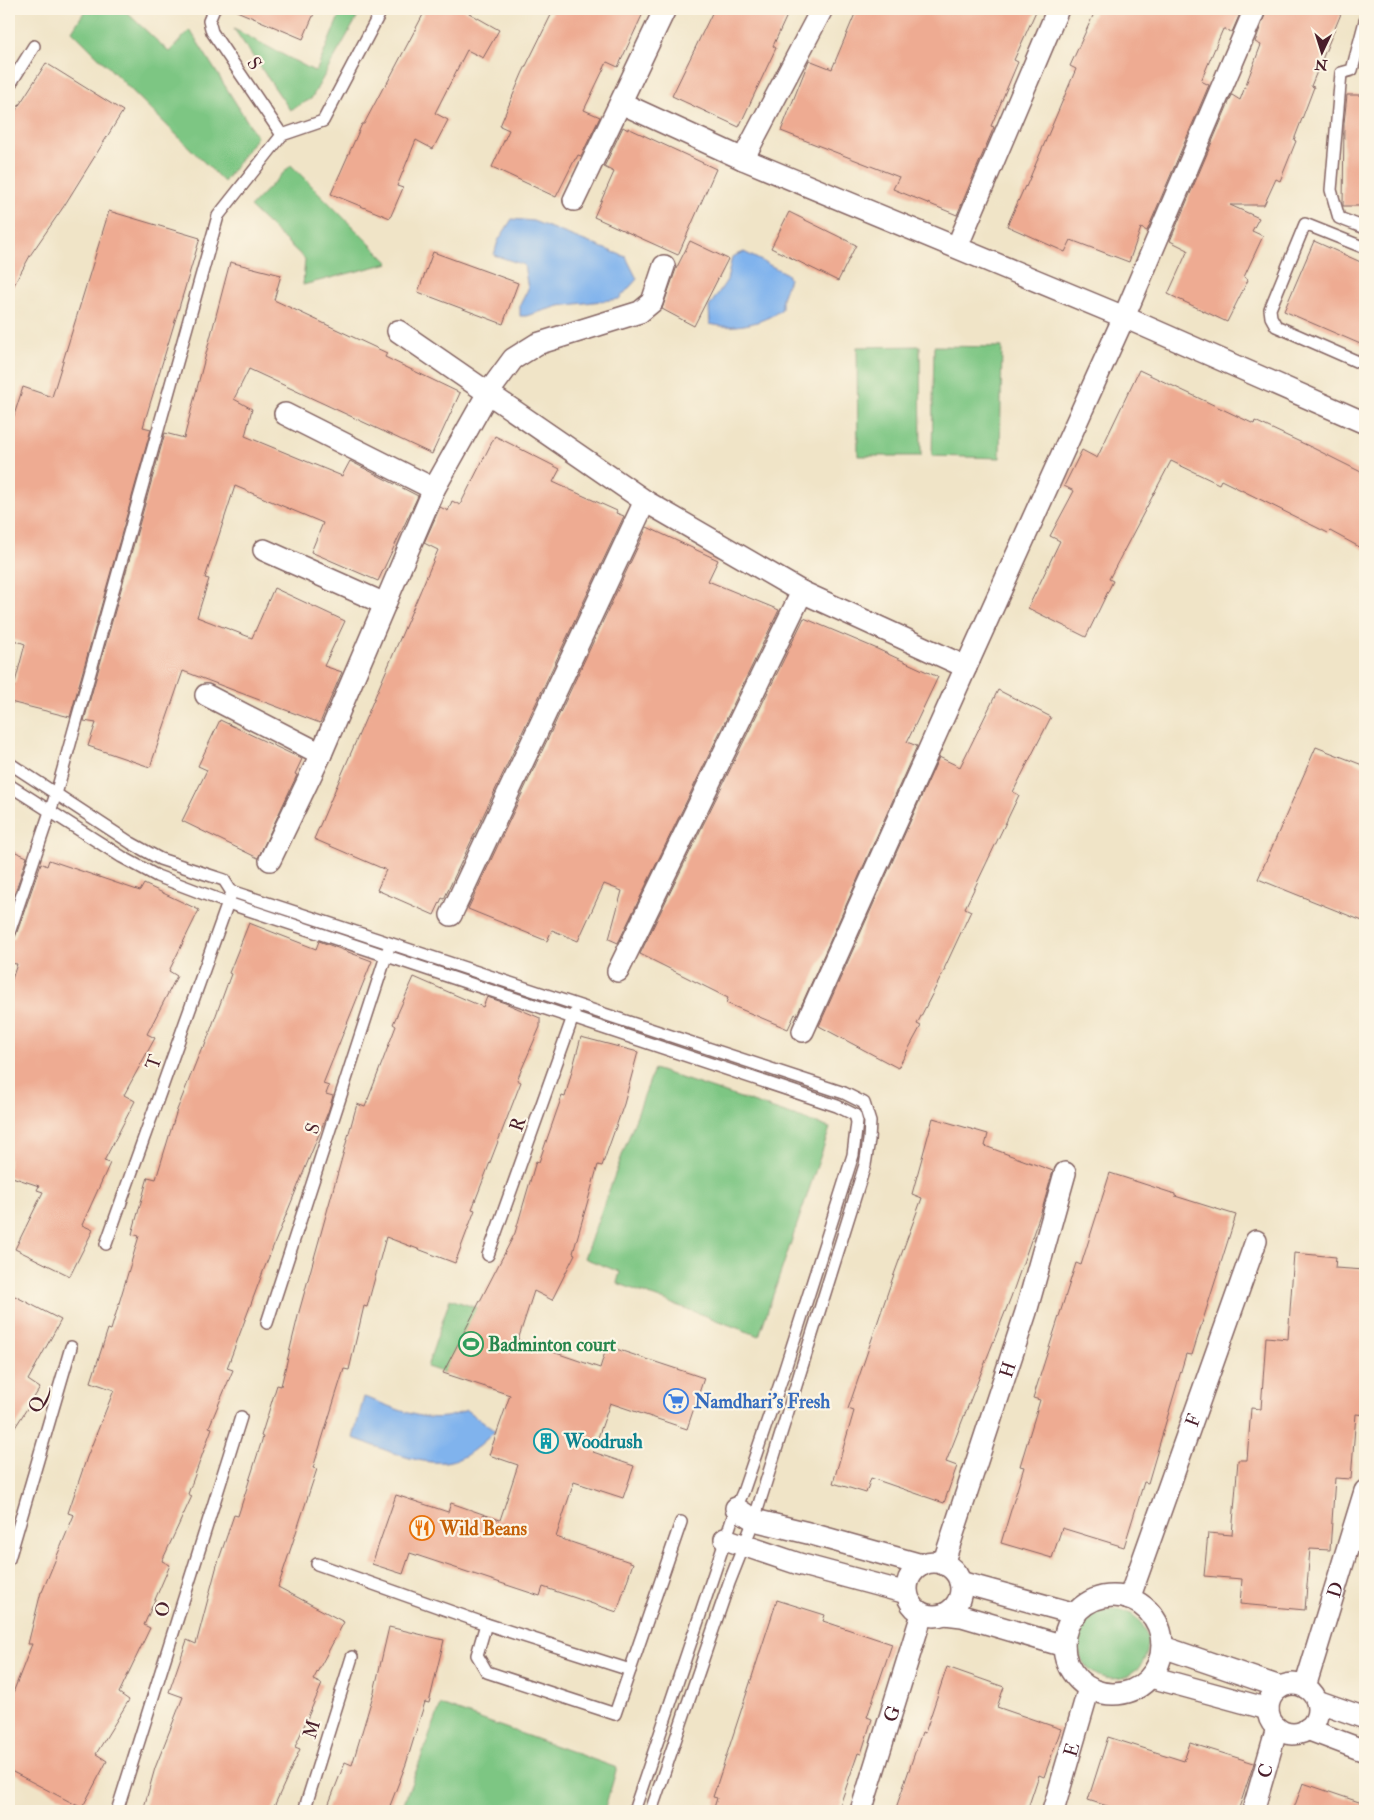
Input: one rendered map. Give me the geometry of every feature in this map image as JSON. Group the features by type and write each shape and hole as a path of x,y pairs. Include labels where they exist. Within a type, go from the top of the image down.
{"street":[{"path":"574,200 665,9"},
{"path":"742,159 822,9"},
{"path":"957,247 1058,9"},
{"path":"803,1031 1124,317 1255,9"},
{"path":"620,103 742,159 1124,317 1365,423"},
{"path":"270,860 321,754 434,489 488,393 513,359 537,344 640,312 652,302 664,266"},
{"path":"398,331 645,501 802,592 966,667"},
{"path":"285,414 434,489"},
{"path":"450,915 645,501"},
{"path":"264,550 385,604"},
{"path":"618,971 802,592"},
{"path":"206,695 321,754"},
{"name":"H","path":"943,1564 1026,1312 1065,1173"},
{"name":"F","path":"1129,1599 1256,1241"},
{"name":"D","path":"1311,1694 1365,1491"},
{"path":"736,1508 754,1520 922,1565"},
{"path":"725,1538 799,1564 907,1593"},
{"path":"944,1614 951,1610 960,1597 960,1582 956,1574 943,1564 929,1562 922,1565 910,1576 907,1584 909,1601 922,1614 929,1616 944,1614 962,1616 1064,1646"},
{"path":"960,1582 1076,1614"},
{"path":"1115,1596 1139,1603 1154,1618 1162,1637 1163,1647 1160,1663 1151,1677 1138,1688 1122,1694 1105,1694 1089,1688 1079,1680 1071,1670 1066,1659 1064,1646 1069,1624 1076,1614 1086,1604 1100,1598 1115,1596"},
{"name":"G","path":"861,1811 922,1614"},
{"path":"1163,1647 1280,1687"},
{"path":"1151,1677 1268,1709"},
{"path":"1311,1694 1318,1708 1317,1717 1313,1724 1298,1733 1289,1734 1277,1728 1270,1718 1269,1701 1273,1693 1280,1687 1288,1684 1297,1684 1311,1694 1365,1718"},
{"name":"E","path":"1053,1811 1089,1688"},
{"name":"C","path":"1253,1811 1277,1728"},
{"path":"1307,1729 1365,1751"}],"lane":[{"name":"S","path":"214,9 209,21 212,32 282,135"},
{"path":"9,933 56,794 218,216 282,135 323,121 382,9"},
{"path":"1365,21 1352,70 1341,72 1331,190 1339,218 1365,228"},
{"path":"9,86 34,46"},
{"path":"1365,248 1305,224 1270,309 1271,317 1276,326 1365,365"},
{"path":"9,763 131,843 160,859 224,880 232,890 844,1094 864,1103 870,1122 865,1165 754,1520 729,1583 651,1811"},
{"path":"9,785 108,848 157,876 228,903 837,1106 855,1115 857,1122 853,1155 783,1375 743,1492 725,1538 634,1811"},
{"name":"T","path":"106,1244 232,890"},
{"name":"S","path":"267,1323 390,944"},
{"name":"R","path":"488,1255 573,1019 576,1005"},
{"name":"Q","path":"9,1558 71,1346"},
{"name":"O","path":"117,1811 242,1417"},
{"path":"486,1624 477,1655 487,1672 615,1714 681,1522"},
{"path":"317,1564 486,1624 630,1670"},
{"name":"M","path":"304,1811 352,1657"}],"green space":[{"path":"86,9 123,9 169,52 190,30 257,137 224,182 72,31"},
{"path":"342,9 362,9 311,99 290,110 234,29 316,72"},
{"path":"291,165 389,263 303,285 305,259 250,207"},
{"path":"920,346 921,456 858,456 857,347"},
{"path":"934,346 1002,347 1000,458 932,456"},
{"path":"654,1069 830,1128 759,1336 617,1283 620,1272 584,1258"},
{"name":"Badminton court","path":"450,1299 516,1321 493,1389 427,1367"},
{"path":"1113,1609 1126,1612 1138,1619 1145,1631 1148,1644 1145,1657 1138,1669 1126,1676 1113,1679 1100,1676 1088,1669 1081,1657 1078,1644 1081,1631 1088,1619 1100,1612"},
{"path":"441,1705 617,1768 604,1811 401,1811"}],"water":[{"path":"512,219 533,221 626,257 637,279 619,299 559,306 520,316 520,305 528,289 524,265 494,255 498,241"},
{"path":"744,252 787,274 789,279 782,298 782,309 766,319 748,324 719,326 710,324 709,307 727,280 732,257"},
{"path":"364,1397 402,1411 427,1417 440,1418 466,1410 495,1431 465,1456 452,1461 438,1462 409,1458 353,1438"}],"building":[{"path":"232,9 316,9 303,39"},
{"path":"426,9 462,9 499,30 483,58 467,50 435,113 448,120 433,149 416,140 397,186 403,188 390,218 331,194 362,124 364,124 385,87"},
{"path":"554,9 645,9 618,67 607,62 584,110 600,117 581,156 578,155 575,159 556,197 492,167 509,130 500,126 522,74"},
{"path":"714,9 790,9 773,46 776,48 739,127 672,96"},
{"path":"857,9 1037,9 1014,60 1018,62 991,126 994,127 957,215 893,189 899,177 781,131 809,60 832,69"},
{"path":"1096,9 1242,9 1232,32 1223,29 1201,81 1209,85 1147,231 1141,228 1129,262 1071,240 1065,252 1007,226 1026,187 1076,69 1070,66"},
{"path":"1267,9 1343,9 1311,86 1314,87 1280,181 1276,179 1264,205 1230,205 1259,218 1252,231 1263,236 1244,277 1248,280 1227,322 1168,294 1188,250 1170,241 1232,95 1240,100 1261,45 1255,42"},
{"path":"46,63 123,111 64,206 31,254 9,294 9,121"},
{"path":"1347,95 1365,95 1365,206 1343,206 1344,123"},
{"path":"623,127 716,169 678,255 594,217 614,172 604,167"},
{"path":"109,211 200,238 143,427 151,429 70,717 10,702 25,644 9,638 9,431 23,387 52,397"},
{"path":"789,212 856,245 838,281 771,248"},
{"path":"690,241 728,259 694,326 662,309 676,269"},
{"path":"1314,241 1365,264 1365,346 1284,311"},
{"path":"433,252 518,283 503,324 418,292"},
{"path":"230,262 281,275 274,300 387,353 385,357 460,393 432,454 249,369 234,399 252,409 245,436 342,476 350,461 418,496 378,581 311,552 323,523 235,486 205,578 209,579 197,617 252,638 274,588 345,621 324,666 342,672 320,723 183,671 150,767 88,746 96,723 84,721 165,433 184,438"},
{"path":"1139,370 1254,424 1255,421 1365,474 1365,550 1330,531 1328,533 1221,480 1219,484 1171,461 1109,579 1113,581 1086,637 1028,608 1060,541 1050,536 1074,491 1064,486 1082,450 1097,458"},
{"path":"495,436 560,469 553,482 624,516 444,899 442,898 434,915 377,890 386,870 314,839 438,550 424,543 440,507 448,511 452,501 460,505"},
{"path":"647,527 718,560 708,581 779,610 618,943 609,939 622,891 604,884 578,941 552,930 547,941 468,909"},
{"path":"804,618 938,677 907,742 917,746 797,1015 795,1014 788,1029 726,1003 728,998 640,954"},
{"path":"998,690 1051,717 1013,792 1019,795 965,908 971,911 945,969 917,1024 921,1026 898,1068 819,1026 939,757 960,767"},
{"path":"220,720 302,759 295,774 297,775 258,858 182,821 207,770 198,766"},
{"path":"1316,747 1365,766 1365,922 1258,879"},
{"path":"9,849 27,857 9,910"},
{"path":"49,860 140,891 144,884 199,910 169,971 177,976 147,1034 155,1038 124,1095 135,1101 104,1161 110,1163 82,1225 93,1230 70,1276 15,1249 43,1192 37,1190 39,1186 9,1176 9,988 17,964 9,963 9,940 14,939 16,935 41,863 47,866"},
{"path":"249,923 316,949 319,941 372,961 323,1084 329,1086 326,1094 333,1096 328,1112 264,1269 227,1368 233,1370 209,1427 212,1428 188,1494 192,1496 162,1561 170,1565 144,1625 150,1628 119,1693 129,1700 96,1754 107,1761 82,1808 9,1770 9,1703 32,1644 28,1644 41,1592 74,1515 68,1513 87,1457 114,1390 91,1382 108,1329 111,1330 139,1236 132,1234 148,1177 156,1179 177,1110 202,1047 204,1048 231,974 229,973"},
{"path":"414,977 483,1007 487,997 505,1003 540,1018 540,1027 517,1080 521,1082 472,1209 475,1210 455,1263 386,1237 367,1307 364,1306 349,1370 344,1369 313,1468 317,1469 278,1587 344,1622 313,1680 322,1684 295,1747 300,1749 272,1811 143,1811 155,1768 183,1697 169,1692 187,1640 196,1644 217,1565 234,1515 238,1516 277,1385 281,1386 299,1312 357,1104 365,1107 396,1026 393,1024"},
{"name":"Woodrush","path":"581,1037 638,1052 624,1104 602,1166 598,1165 573,1253 575,1254 552,1300 534,1291 518,1340 600,1368 607,1346 704,1378 687,1429 610,1403 593,1452 634,1466 623,1498 574,1482 556,1537 633,1563 617,1612 543,1587 540,1596 410,1553 403,1574 372,1564 396,1495 448,1512 451,1503 500,1520 518,1465 489,1455 510,1395 443,1373 515,1233 536,1161 539,1162 562,1096 565,1097"},
{"path":"933,1118 988,1134 985,1146 1053,1171 1043,1206 1011,1297 946,1462 957,1466 944,1503 871,1478 866,1493 833,1483 854,1411 848,1409 922,1198 912,1194"},
{"path":"1110,1173 1236,1215 1192,1355 1186,1354 1148,1483 1144,1482 1124,1547 1062,1528 1052,1558 1001,1543 1024,1467 1020,1466 1040,1400 1033,1398 1076,1263 1081,1265"},
{"path":"1294,1253 1336,1257 1335,1268 1365,1270 1365,1415 1356,1414 1351,1479 1335,1478 1330,1550 1310,1549 1305,1610 1240,1604 1242,1579 1204,1576 1208,1533 1232,1535 1238,1460 1247,1460 1251,1408 1261,1409 1266,1337 1288,1339"},
{"path":"9,1293 61,1320 28,1380 40,1388 9,1437"},
{"path":"777,1600 825,1615 823,1621 892,1644 867,1717 872,1719 861,1754 858,1753 838,1811 713,1811 717,1798 713,1797"},
{"path":"389,1627 444,1640 429,1703 425,1702 406,1764 388,1811 326,1811 345,1762 352,1765 374,1692"},
{"path":"947,1667 1004,1687 997,1707 1061,1729 1044,1777 1039,1775 1027,1811 895,1811 922,1732 925,1733"},
{"path":"1108,1737 1184,1761 1190,1743 1254,1763 1238,1811 1123,1811 1088,1800"},
{"path":"1303,1783 1365,1804 1365,1811 1293,1811"}],"place":[{"name":"Badminton court","path":"471,1344"},
{"name":"Namdhari's Fresh","path":"676,1401"},
{"name":"Woodrush","path":"546,1441"},
{"name":"Wild Beans","path":"422,1528"}]}
